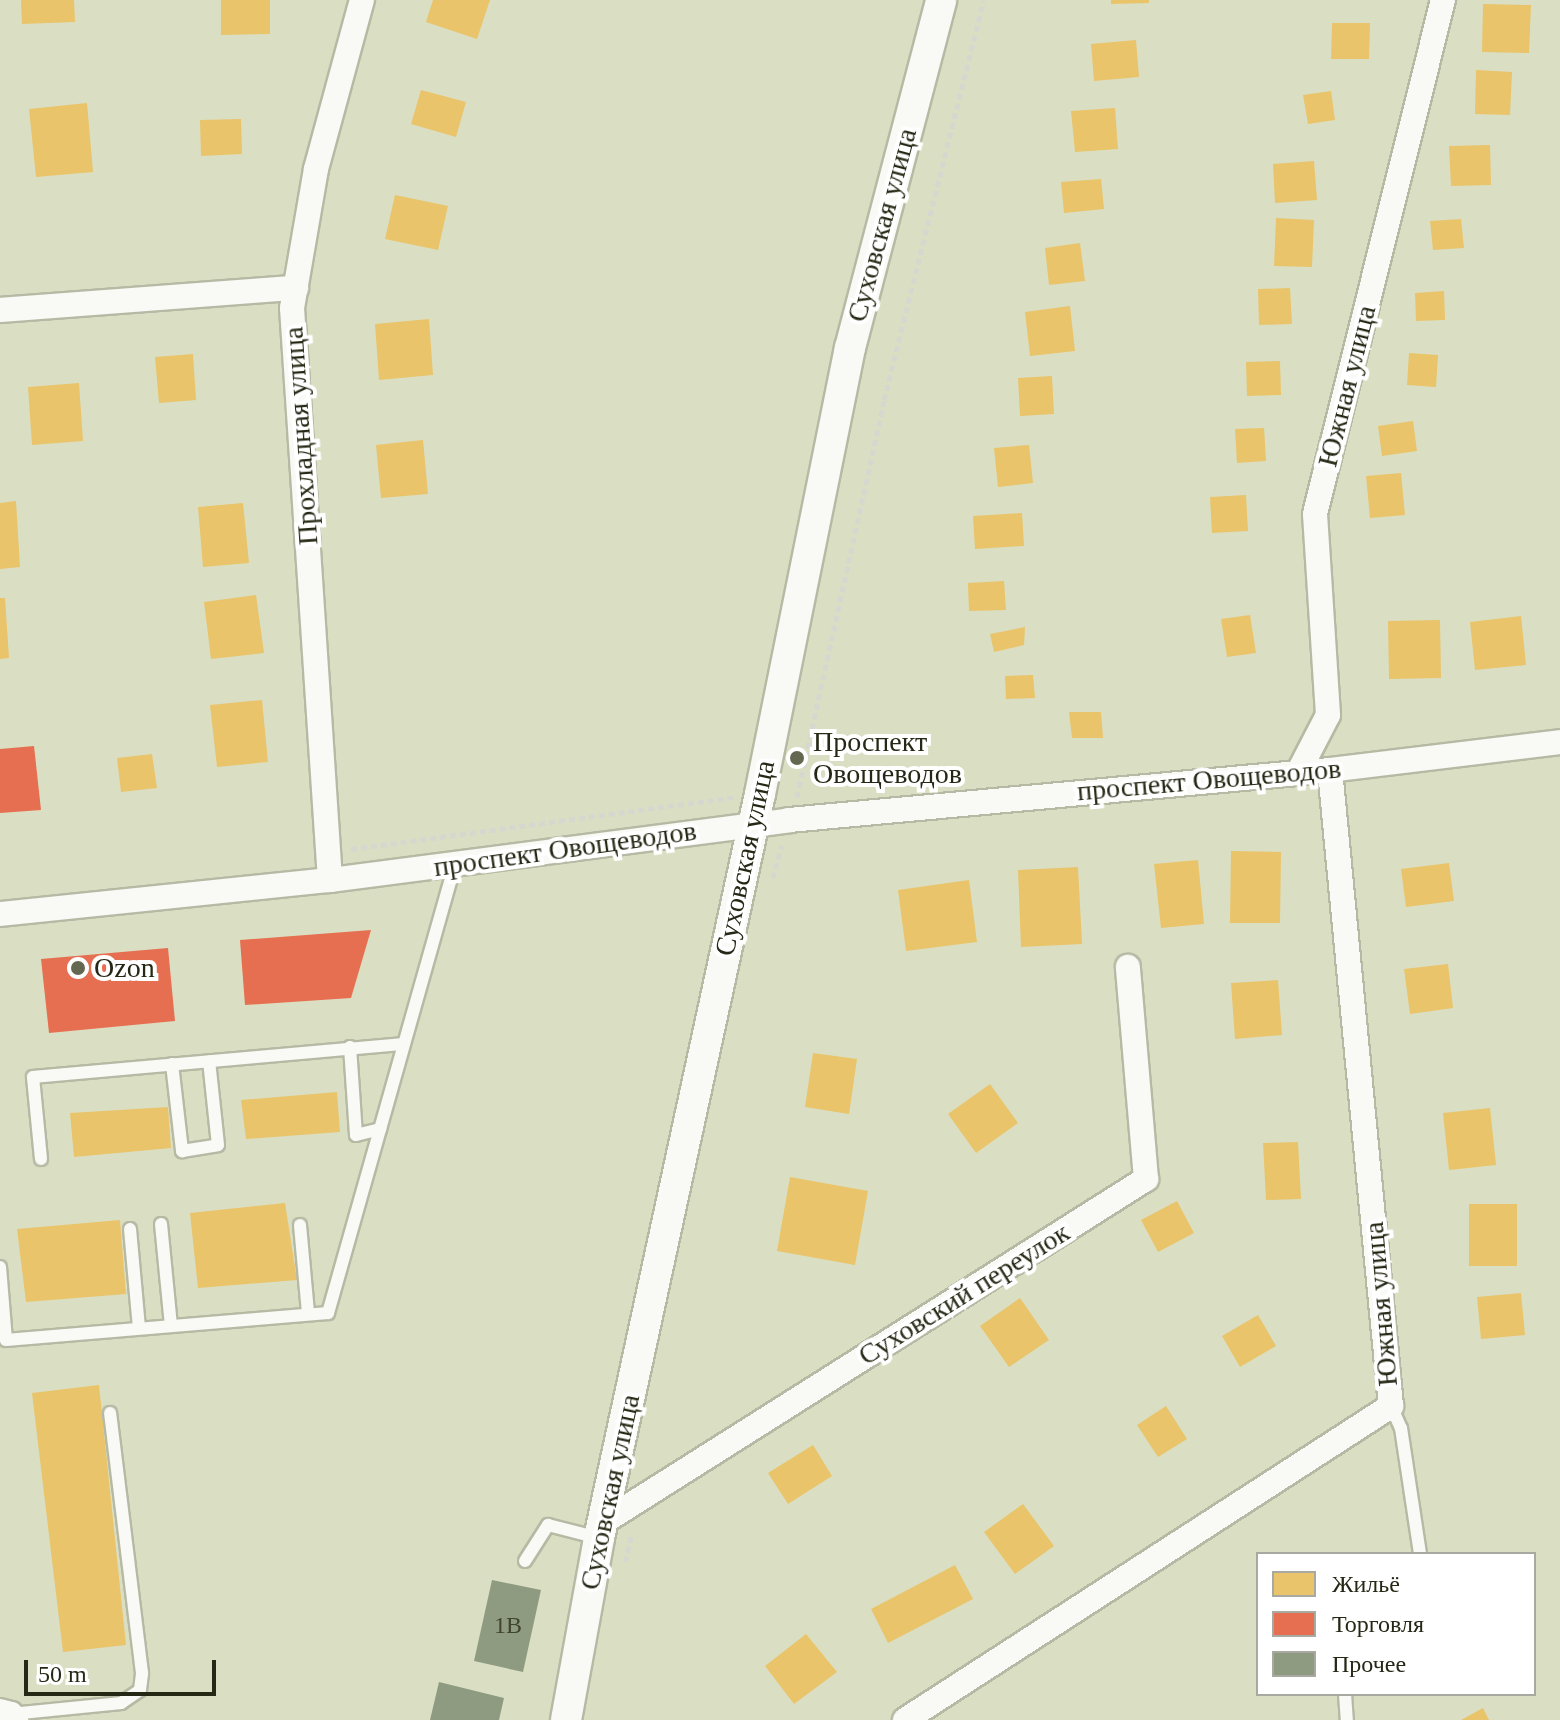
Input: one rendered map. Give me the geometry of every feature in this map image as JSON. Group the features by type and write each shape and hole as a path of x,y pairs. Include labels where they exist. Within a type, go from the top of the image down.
{"street":[{"name":"Прохладная улица","path":"330,880 292,308 316,169 362,0"},
{"name":"Суховская улица","path":"566,1720 600,1530 760,794 850,348 941,0"},
{"name":"Южная улица","path":"1299,771 1328,715 1315,514 1443,0"},
{"path":"0,310 296,288"},
{"name":"проспект Овощеводов","path":"0,914 330,880 753,824 1330,770 1560,742"},
{"name":"Южная улица","path":"905,1720 1391,1406 1330,770"},
{"name":"Суховский переулок","path":"600,1530 1146,1179 1128,967"}],"lane":[{"path":"0,1267 6,1340 328,1313 455,864"},
{"path":"41,1159 33,1077 404,1044"},
{"path":"350,1047 356,1135 380,1129"},
{"path":"172,1064 182,1151 218,1145 209,1061"},
{"path":"161,1224 171,1326"},
{"path":"300,1225 308,1313"},
{"path":"130,1229 139,1328"},
{"path":"1391,1406 1401,1428 1420,1552"},
{"path":"9,1715 121,1703 140,1690 142,1673 110,1413"},
{"path":"525,1561 548,1525 600,1530"},
{"path":"1345,1696 1347,1720"}],"path":[{"path":"328,852 799,791 884,400 984,0"}],"building: Жильё":[{"path":"21,0 74,0 75,22 22,24"},
{"path":"221,0 270,0 270,34 221,35"},
{"path":"433,0 490,0 477,39 426,22"},
{"path":"1111,0 1149,0 1149,3 1111,4"},
{"path":"1483,4 1531,5 1529,53 1482,52"},
{"path":"1332,23 1370,23 1369,59 1331,59"},
{"path":"1136,40 1139,77 1094,81 1091,44"},
{"path":"1476,70 1512,72 1510,115 1475,114"},
{"path":"421,90 466,102 456,137 411,124"},
{"path":"1331,91 1335,120 1308,124 1303,95"},
{"path":"87,103 93,172 36,177 29,109"},
{"path":"1115,108 1118,149 1075,152 1071,111"},
{"path":"241,119 242,154 201,156 200,120"},
{"path":"1490,145 1491,185 1451,186 1449,146"},
{"path":"1314,161 1317,200 1275,203 1273,164"},
{"path":"1101,179 1104,209 1064,213 1061,182"},
{"path":"395,195 448,206 438,250 385,239"},
{"path":"1276,218 1314,220 1312,267 1274,266"},
{"path":"1461,219 1464,248 1433,250 1430,221"},
{"path":"1080,243 1085,281 1049,285 1045,248"},
{"path":"1290,288 1292,324 1259,325 1258,289"},
{"path":"1444,291 1445,320 1416,321 1415,293"},
{"path":"1070,306 1075,351 1030,356 1025,312"},
{"path":"429,319 433,375 379,380 375,324"},
{"path":"1409,353 1438,355 1436,387 1407,385"},
{"path":"193,354 196,400 159,403 155,357"},
{"path":"1280,361 1281,395 1247,396 1246,362"},
{"path":"1052,376 1054,414 1020,416 1018,378"},
{"path":"79,383 83,441 32,445 28,387"},
{"path":"1413,421 1417,451 1382,456 1378,426"},
{"path":"1264,428 1266,461 1237,463 1235,429"},
{"path":"423,440 428,494 381,498 376,445"},
{"path":"1029,445 1033,483 998,487 994,448"},
{"path":"1401,473 1405,515 1370,518 1366,476"},
{"path":"1246,495 1248,531 1212,533 1210,497"},
{"path":"16,501 20,567 0,569 0,503"},
{"path":"243,503 249,563 203,567 198,507"},
{"path":"1022,513 1024,546 975,549 973,516"},
{"path":"1004,581 1006,610 969,611 968,583"},
{"path":"256,595 264,653 211,659 204,602"},
{"path":"0,598 5,598 9,658 0,659"},
{"path":"1250,615 1256,653 1227,657 1221,619"},
{"path":"1521,616 1526,665 1475,670 1470,622"},
{"path":"1440,620 1441,678 1389,679 1388,621"},
{"path":"1025,627 1024,645 994,652 990,634"},
{"path":"1033,675 1035,698 1006,699 1005,676"},
{"path":"262,700 268,762 217,767 210,705"},
{"path":"1069,712 1101,712 1103,738 1072,738"},
{"path":"152,754 157,788 121,792 117,758"},
{"path":"1231,851 1281,852 1280,923 1230,923"},
{"path":"1198,860 1204,924 1161,928 1154,864"},
{"path":"1449,863 1454,901 1406,907 1401,869"},
{"path":"1078,867 1082,944 1021,947 1018,870"},
{"path":"969,880 977,942 906,951 898,890"},
{"path":"1448,964 1453,1008 1410,1014 1404,969"},
{"path":"1278,980 1282,1035 1235,1039 1231,983"},
{"path":"813,1053 857,1059 849,1114 805,1107"},
{"path":"990,1084 1018,1123 976,1153 948,1114"},
{"path":"337,1092 340,1132 246,1139 241,1100"},
{"path":"168,1107 171,1148 74,1157 70,1113"},
{"path":"1490,1108 1496,1165 1449,1170 1443,1113"},
{"path":"1298,1142 1301,1199 1266,1200 1263,1143"},
{"path":"790,1177 868,1191 855,1265 777,1251"},
{"path":"1177,1201 1194,1233 1158,1252 1141,1220"},
{"path":"285,1203 297,1280 198,1288 190,1213"},
{"path":"1469,1204 1517,1204 1517,1266 1469,1266"},
{"path":"120,1220 126,1294 26,1302 17,1229"},
{"path":"1521,1293 1525,1335 1481,1339 1477,1297"},
{"path":"1020,1298 1049,1340 1009,1367 980,1326"},
{"path":"1258,1315 1276,1346 1240,1367 1222,1336"},
{"path":"99,1385 126,1645 63,1652 32,1393"},
{"path":"1166,1406 1187,1439 1158,1457 1137,1425"},
{"path":"813,1445 832,1476 788,1504 768,1473"},
{"path":"1023,1504 1054,1546 1015,1574 984,1532"},
{"path":"955,1565 973,1599 888,1643 871,1609"},
{"path":"806,1634 837,1672 794,1704 765,1666"},
{"path":"1483,1708 1489,1720 1461,1720"}],"building: Торговля":[{"path":"34,746 41,810 0,813 0,749"},
{"path":"371,930 351,998 245,1005 240,940"},
{"path":"168,948 175,1021 49,1033 41,959"}],"building: Прочее":[{"path":"492,1580 541,1590 523,1672 474,1661"},
{"path":"439,1682 504,1698 499,1720 430,1720"}],"place":[{"name":"Проспект Овощеводов","path":"797,758"},
{"name":"Ozon","path":"78,968"}]}
